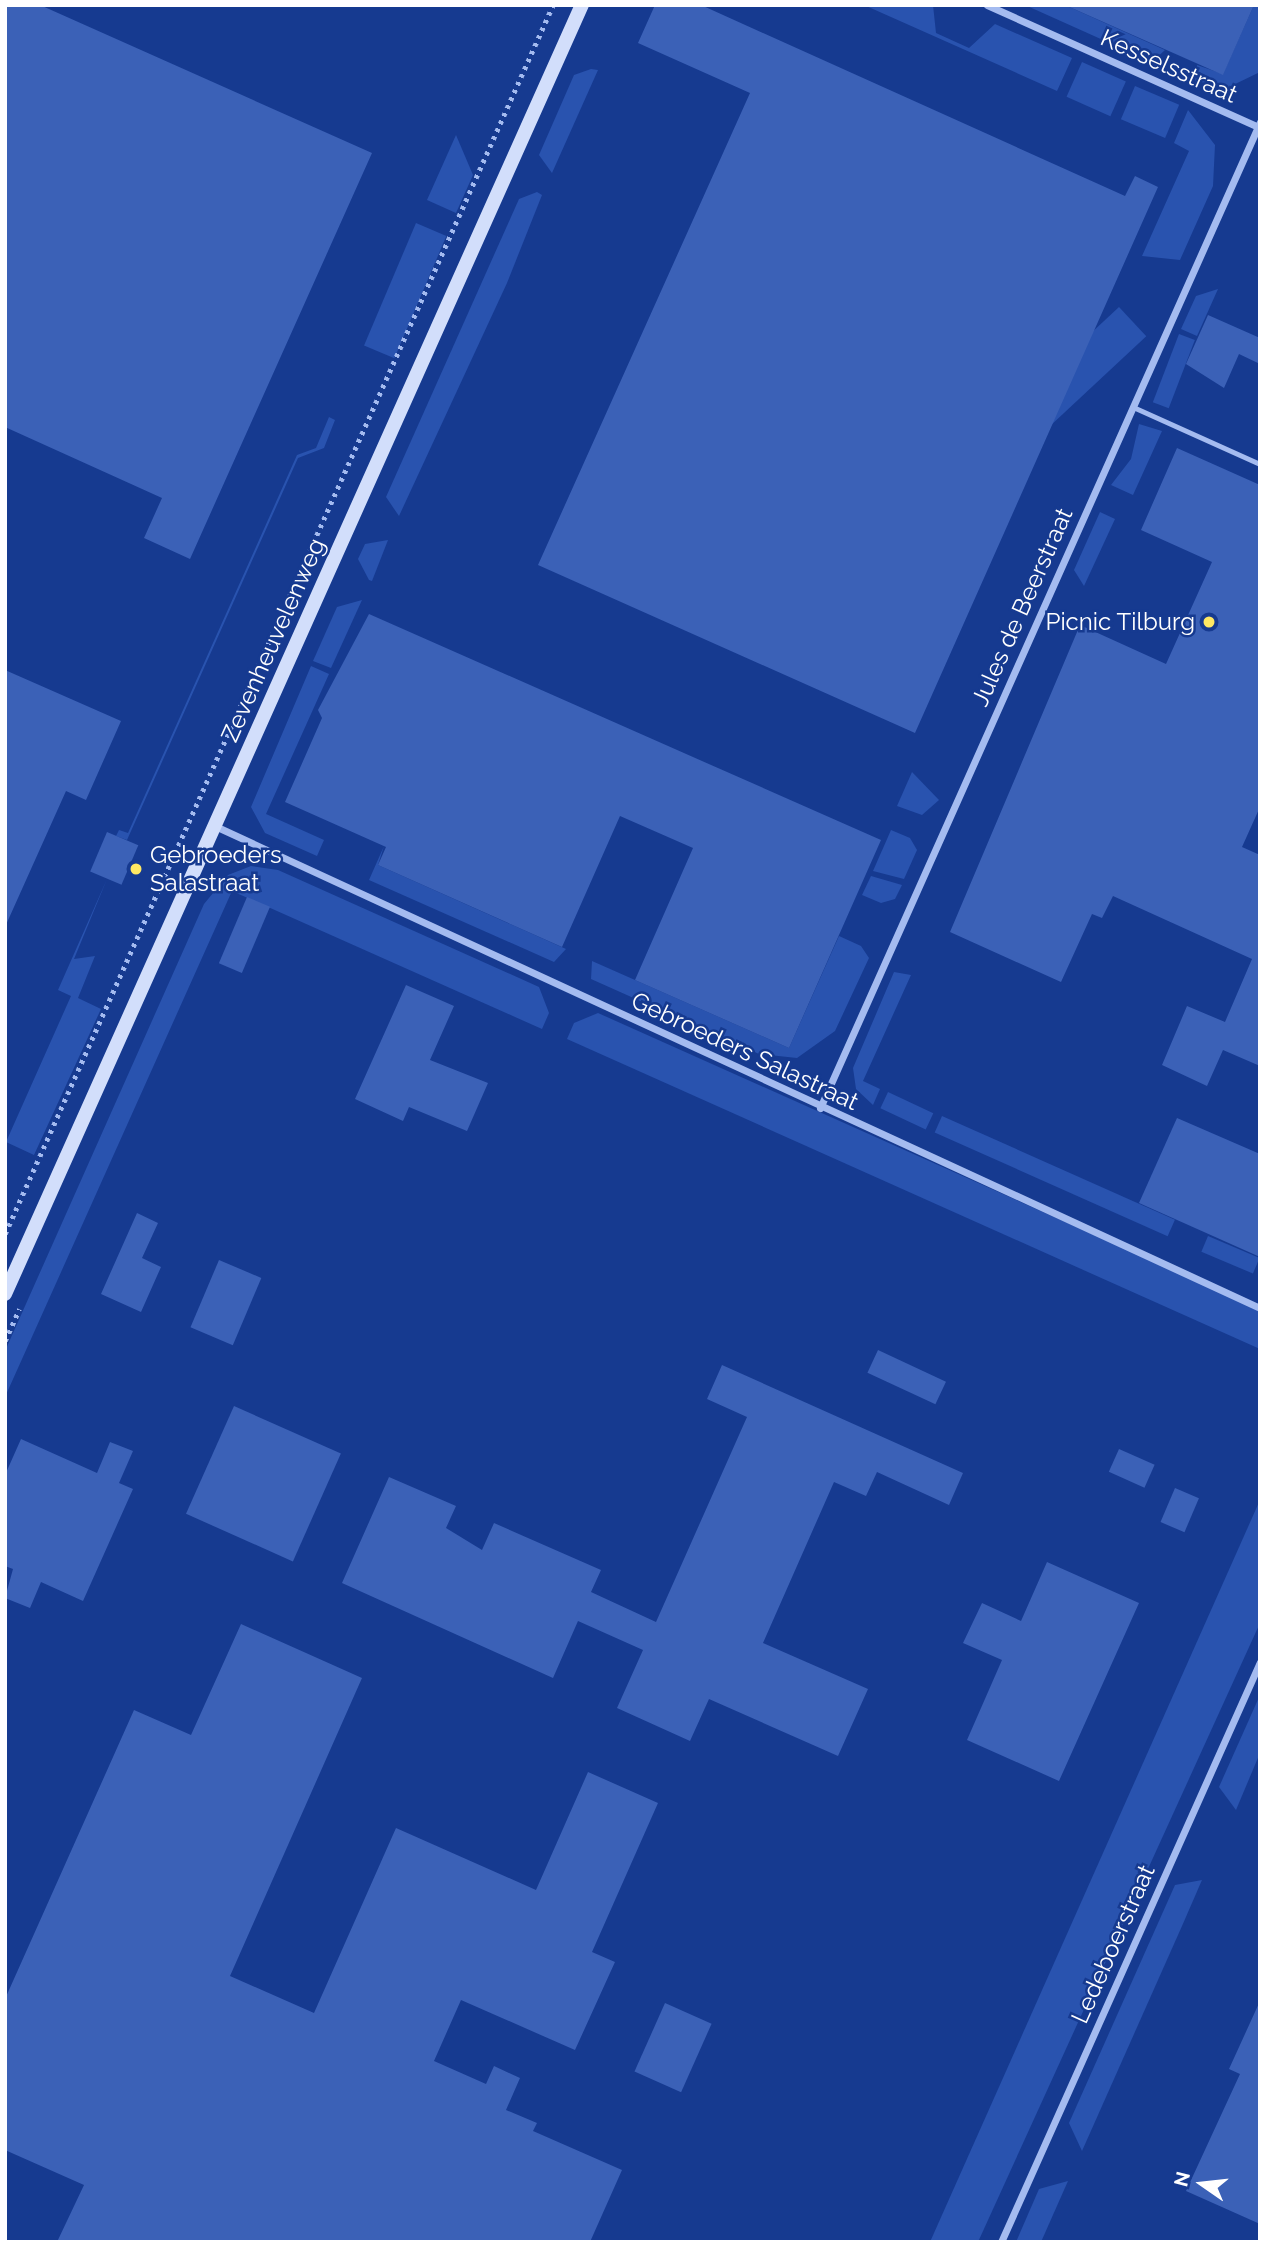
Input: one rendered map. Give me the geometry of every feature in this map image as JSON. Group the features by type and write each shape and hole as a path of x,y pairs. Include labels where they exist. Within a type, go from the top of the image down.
{"street":[{"name":"Zevenheuvelenweg","path":"5,1294 582,5"},
{"name":"Kesselsstraat","path":"987,5 1259,124"},
{"name":"Jules de Beerstraat","path":"820,1108 1259,124"},
{"name":"Gebroeders Salastraat","path":"215,825 820,1108 1260,1308"},
{"name":"Ledeboerstraat","path":"1001,2242 1260,1662"}],"lane":[{"path":"1133,407 1260,464"}],"path":[{"name":"Zevenheuvelenweg","path":"5,1234 554,5"}],"shaded area":[{"path":"864,5 933,5 936,33 969,48 995,24 1072,58 1057,91"},
{"path":"1025,5 1065,5 1165,50 1152,62"},
{"path":"1254,5 1260,5 1260,72 1229,87 1195,81 1197,65 1223,74"},
{"path":"1082,62 1126,82 1110,116 1067,97"},
{"path":"591,69 598,70 552,173 539,155 574,75"},
{"path":"1135,86 1179,105 1165,138 1121,119"},
{"path":"1188,110 1215,145 1213,186 1180,260 1142,256 1189,151 1174,143"},
{"path":"456,135 473,175 456,213 427,200"},
{"path":"537,192 542,195 507,283 399,516 386,497 519,199"},
{"path":"416,223 446,236 394,358 364,345"},
{"path":"1218,289 1197,336 1181,329 1196,296"},
{"path":"1119,307 1146,336 792,667 764,638"},
{"path":"1179,334 1195,340 1169,408 1153,402"},
{"path":"329,417 335,420 324,448 298,458 127,840 116,836 119,830 128,833 297,455 316,448"},
{"path":"1139,424 1162,431 1133,495 1111,485 1131,459"},
{"path":"1100,512 1115,519 1084,586 1074,570"},
{"path":"388,540 372,581 369,580 358,559 365,544"},
{"path":"362,600 331,668 313,661 337,607"},
{"path":"311,666 329,674 266,814 324,840 317,856 265,833 251,807"},
{"path":"912,772 939,800 922,815 897,806"},
{"path":"891,830 910,838 917,850 904,879 873,871"},
{"path":"384,846 378,865 566,949 554,962 369,880"},
{"path":"251,866 278,870 539,987 549,1013 542,1029 232,891 5,1397 5,1351 204,904 228,875"},
{"path":"871,876 902,885 895,899 881,903 862,895"},
{"path":"107,879 74,959 95,956 78,998 101,1009 34,1155 6,1142 71,996 58,990"},
{"path":"839,936 861,946 869,958 835,1031 797,1058 759,1054 591,979 592,961 789,1048"},
{"path":"894,972 911,975 863,1081 880,1089 873,1105 856,1089 853,1068"},
{"path":"598,1013 1260,1309 1260,1349 567,1039 574,1023"},
{"path":"888,1092 933,1113 926,1129 880,1108"},
{"path":"942,1116 1175,1220 1168,1236 935,1132"},
{"path":"1208,1236 1260,1258 1253,1274 1201,1252"},
{"path":"1260,1500 1260,1623 978,2242 930,2242"},
{"path":"1260,1695 1260,1753 1236,1810 1219,1787"},
{"path":"1202,1880 1082,2151 1069,2123 1175,1885"},
{"path":"1068,2181 1041,2242 1016,2242 1039,2189"}],"building":[{"path":"5,5 40,5 372,153 190,559 144,538 162,498 5,427"},
{"path":"655,5 701,5 1125,196 1135,176 1158,187 915,733 538,565 750,93 638,43"},
{"path":"1065,5 1254,5 1223,75"},
{"path":"1208,315 1260,338 1260,364 1239,354 1224,388 1186,364"},
{"path":"1177,448 1260,485 1260,807 1242,847 1260,855 1260,1066 1223,1050 1207,1086 1162,1065 1187,1006 1225,1022 1252,959 1113,896 1102,918 1092,914 1061,982 950,932 1080,625 1166,664 1212,562 1141,530"},
{"path":"369,614 881,840 789,1048 635,980 693,848 620,816 562,947 378,865 386,847 285,802 322,718 318,710"},
{"path":"5,670 121,721 86,800 66,791 5,927"},
{"path":"107,832 138,845 121,885 90,872"},
{"path":"247,897 270,907 242,973 219,963"},
{"path":"406,985 454,1006 430,1060 488,1083 467,1131 409,1107 403,1121 355,1099"},
{"path":"1177,1118 1260,1154 1260,1257 1139,1203"},
{"path":"137,1213 158,1223 142,1258 161,1267 141,1312 101,1294"},
{"path":"219,1260 261,1278 233,1345 190,1327"},
{"path":"878,1350 946,1382 935,1404 867,1373"},
{"path":"722,1365 963,1473 949,1505 877,1472 866,1496 834,1482 763,1643 868,1689 838,1756 709,1699 690,1741 617,1708 643,1650 578,1621 553,1678 342,1583 389,1477 456,1506 446,1528 482,1550 494,1523 601,1570 591,1592 656,1622 747,1417 707,1399"},
{"path":"234,1406 341,1454 293,1561 186,1514"},
{"path":"21,1439 97,1473 110,1442 133,1451 119,1483 133,1489 83,1601 41,1582 30,1608 5,1598 13,1569 5,1566 5,1475"},
{"path":"1119,1449 1155,1465 1144,1488 1109,1472"},
{"path":"1175,1488 1199,1498 1184,1532 1161,1522"},
{"path":"1047,1562 1139,1603 1059,1781 967,1740 1002,1660 963,1643 982,1603 1021,1621"},
{"path":"241,1624 362,1678 230,1976 314,2013 396,1828 536,1890 588,1772 658,1803 592,1952 615,1962 575,2050 461,2000 434,2061 486,2084 494,2066 520,2078 506,2110 537,2123 533,2131 622,2170 590,2242 57,2242 84,2185 5,2150 5,1999 134,1710 191,1735"},
{"path":"1260,2001 1260,2224 1186,2191 1240,2074 1229,2069"},
{"path":"665,2003 712,2024 681,2092 634,2072"}],"place":[{"name":"Picnic Tilburg","path":"1209,622"},
{"name":"Gebroeders Salastraat","path":"136,869"}]}
